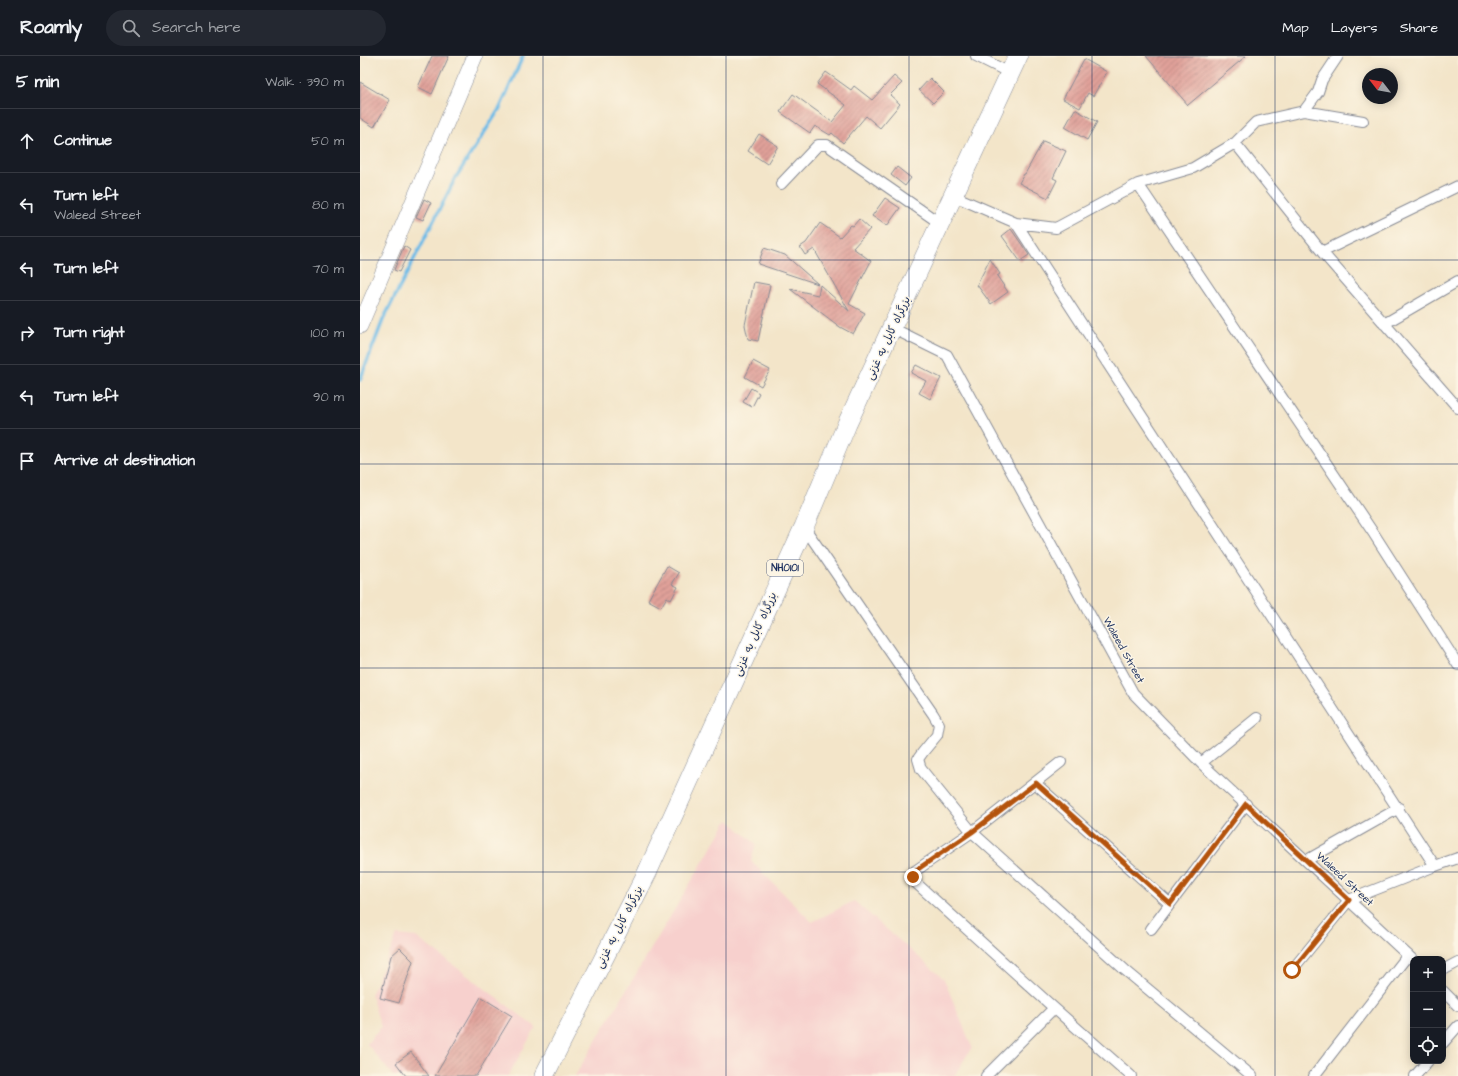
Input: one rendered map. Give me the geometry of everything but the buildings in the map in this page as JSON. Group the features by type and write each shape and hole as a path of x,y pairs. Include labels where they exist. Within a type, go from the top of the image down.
{"highway":[{"name":"بزرگراه کابل به غزنی","path":"544,1076 647,873 804,527 847,424 1018,56"}],"street":[{"path":"360,326 475,56"},
{"path":"976,56 1010,74"},
{"path":"1304,111 1318,92 1322,80 1338,56"},
{"path":"954,196 1016,223 1056,228 1138,184 1193,168 1235,143 1256,122 1304,111 1363,121"},
{"path":"1235,143 1322,252 1384,324 1455,398 1458,408"},
{"path":"781,184 818,145 827,145 941,224"},
{"path":"1138,184 1374,534 1458,665"},
{"path":"1322,252 1458,186"},
{"path":"1016,223 1399,808 1435,866"},
{"path":"1384,324 1458,281"},
{"name":"Waleed Street","path":"892,328 947,355 1133,693 1200,763 1307,860 1410,958"},
{"path":"804,527 939,724 937,735 918,760 921,769 972,832 1125,970 1252,1076"},
{"path":"1200,763 1257,718"},
{"path":"1061,762 972,832 915,871 913,877 916,883 1131,1076"},
{"path":"1036,783 1170,904"},
{"path":"1151,929 1246,804"},
{"path":"1307,860 1399,808"},
{"path":"1292,970 1349,900 1458,858"},
{"path":"1314,1076 1410,958"},
{"path":"1446,968 1458,962"},
{"path":"1444,992 1458,1006"},
{"path":"992,1074 1054,1008"},
{"path":"1446,1040 1458,1026"},
{"path":"1415,1076 1425,1064"}],"shaded area":[{"path":"728,820 756,844 751,861 812,922 854,901 944,979 972,1047 954,1076 575,1076"},
{"path":"397,935 416,937 536,1027 508,1076 393,1076 367,1044 381,1027 371,995"}],"waterway":[{"path":"360,380 383,320 456,177 500,108 523,56"}],"route":[{"path":"913,877 915,871 972,832 1036,783 1170,904 1246,804 1349,900 1292,970"}]}
